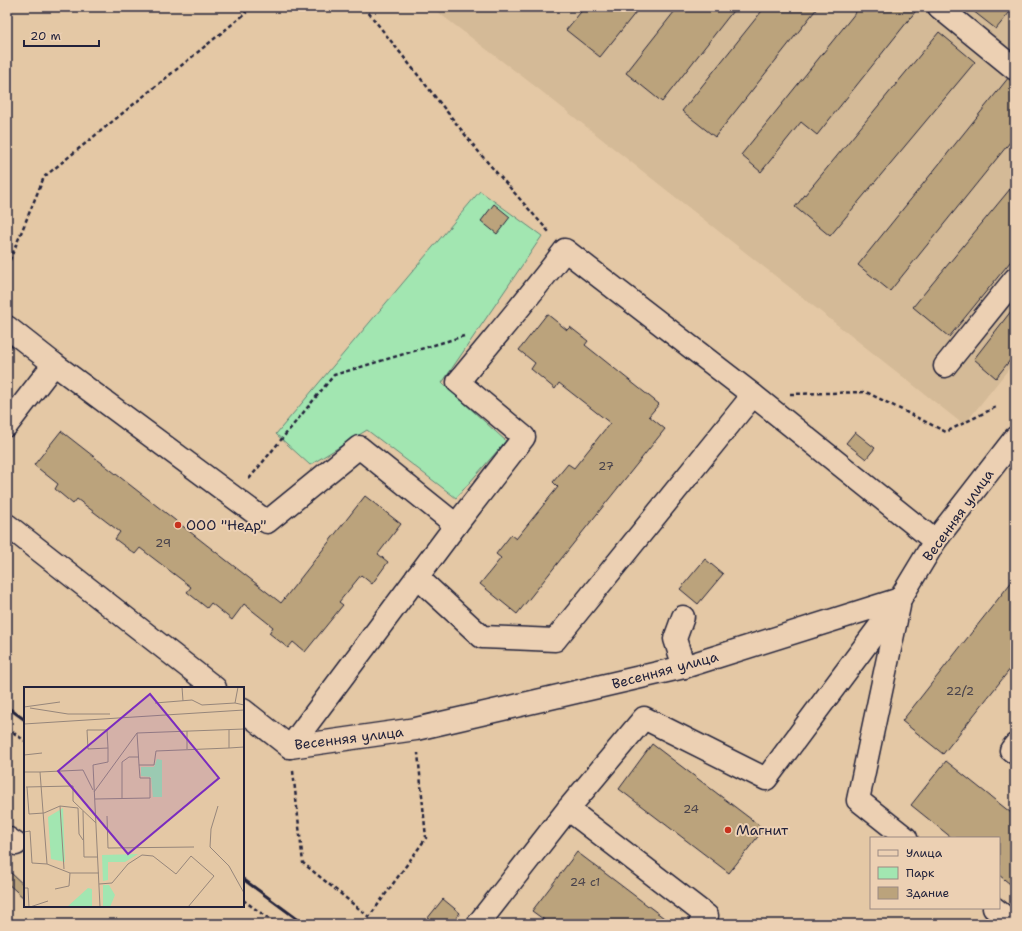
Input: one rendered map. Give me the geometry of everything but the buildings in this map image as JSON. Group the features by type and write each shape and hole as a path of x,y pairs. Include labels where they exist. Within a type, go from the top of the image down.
{"street":[{"path":"939,7 1015,69"},
{"path":"290,747 331,690 524,437 458,382 535,289 565,250 753,395 935,541"},
{"path":"945,366 1015,279"},
{"path":"7,328 266,522 359,447 456,525"},
{"path":"7,425 54,364"},
{"path":"417,577 482,637 556,640 753,395"},
{"name":"Весенняя улица","path":"244,711 290,747 416,729 684,667 900,599 935,541 1015,438"},
{"path":"7,525 214,687"},
{"path":"478,924 568,809 644,718 766,779 900,599"},
{"path":"900,599 858,800 905,837"},
{"path":"683,617 675,639 684,667"},
{"path":"1015,746 1011,750 1015,753"},
{"path":"568,809 707,916 700,924"},
{"path":"995,909 1014,924"}],"path":[{"path":"7,267 44,177 246,13 243,7"},
{"path":"364,7 482,156 565,250"},
{"path":"234,497 334,374 468,335"},
{"path":"753,395 866,392 946,432 996,406"},
{"path":"7,728 24,740"},
{"path":"364,924 426,838 416,729"},
{"path":"290,747 303,863 370,917"},
{"path":"244,901 276,924"}],"shaded area":[{"path":"431,7 1015,7 1015,361 964,425 536,87"}],"green space":[{"path":"480,191 542,236 442,383 506,441 456,498 367,430 310,465 276,434"}],"railway":[{"path":"7,707 24,719"},
{"path":"244,880 304,924"}],"place":[{"name":"ООО \"Недр\"","path":"178,525"},
{"name":"Магнит","path":"728,830"}]}
